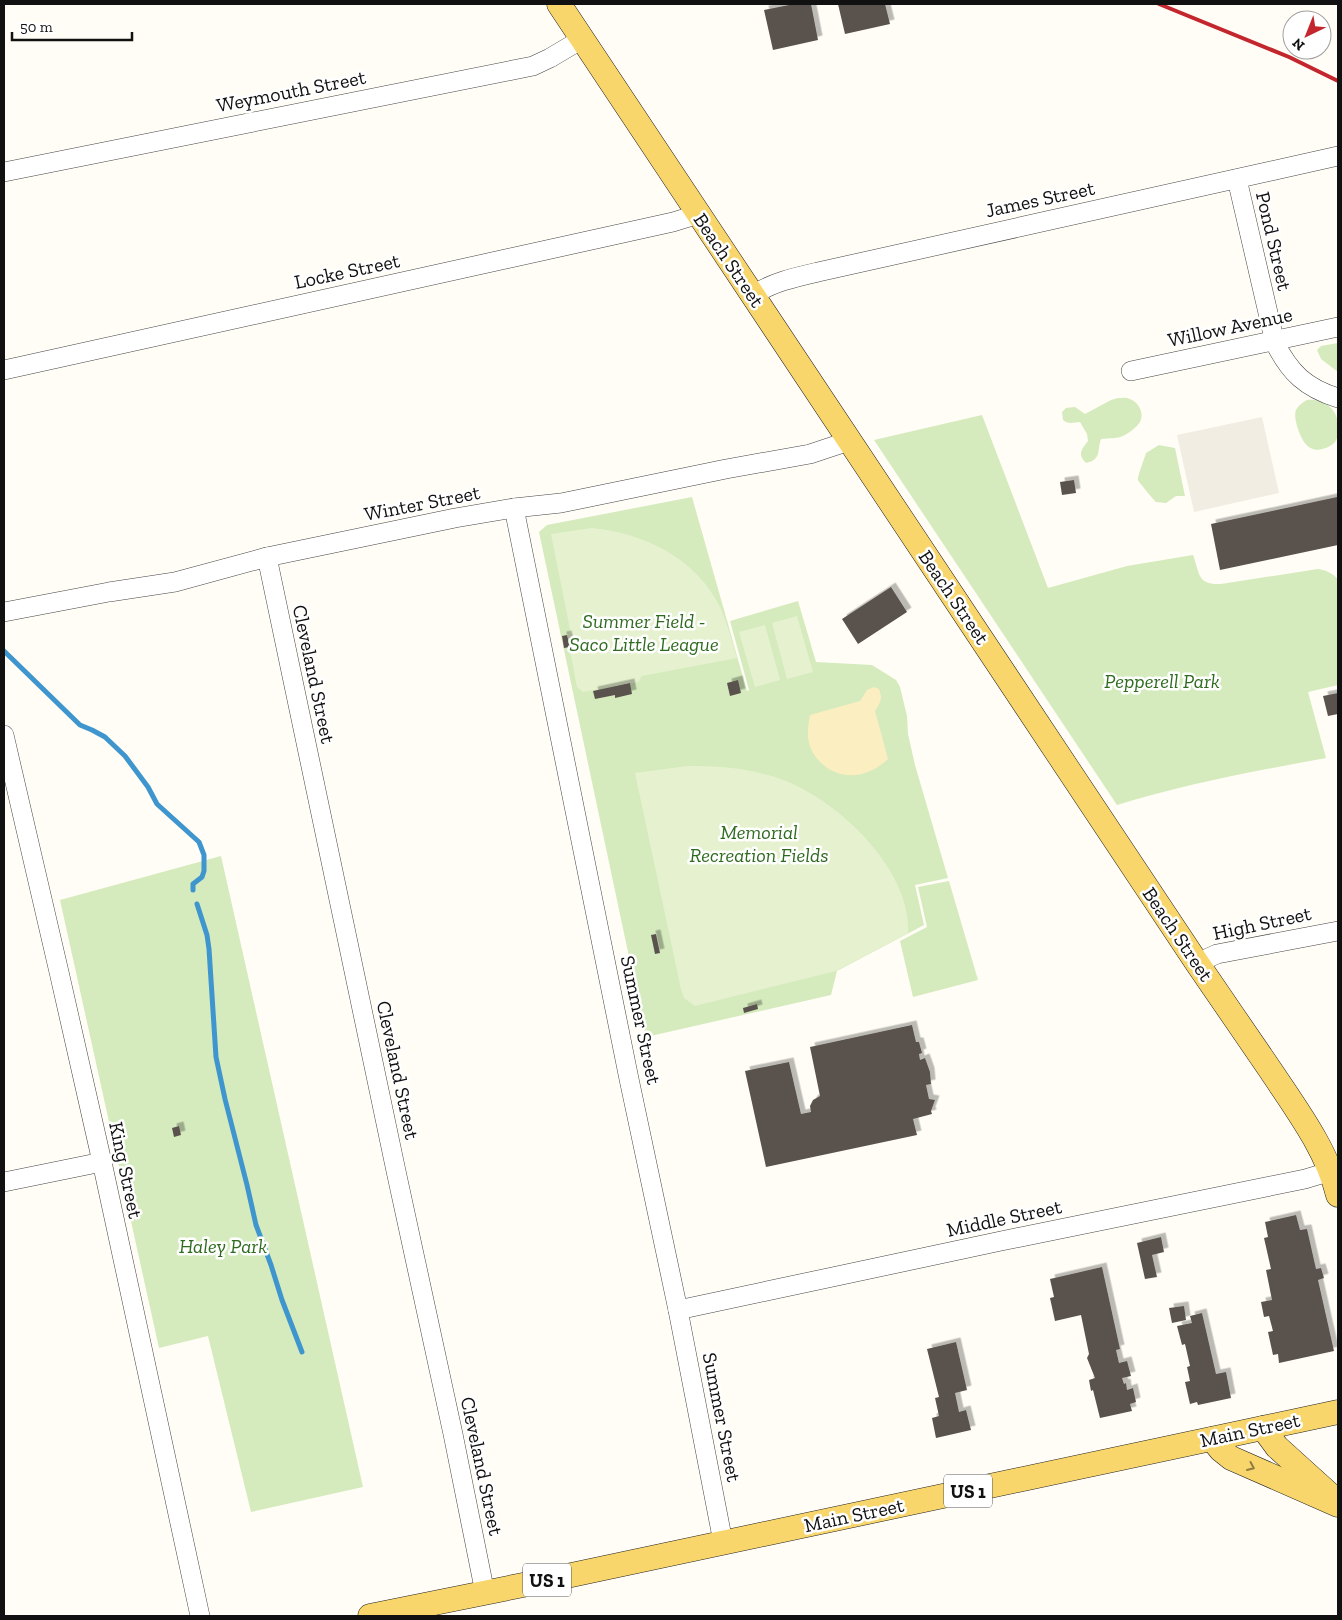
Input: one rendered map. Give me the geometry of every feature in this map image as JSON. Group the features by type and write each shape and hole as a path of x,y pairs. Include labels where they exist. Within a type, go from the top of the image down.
{"main road":[{"name":"Beach Street","path":"558,4 1286,1094 1334,1170 1338,1196"},
{"name":"Main Street","path":"370,1616 404,1613 485,1593 1338,1412"},
{"path":"1263,1428 1278,1447 1338,1504"},
{"path":"1212,1439 1221,1450 1232,1458 1338,1504"}],"street":[{"name":"Weymouth Street","path":"4,172 533,66 582,39"},
{"name":"James Street","path":"753,295 783,281 846,265 1338,156"},
{"name":"Pond Street","path":"1237,179 1274,341 1286,363 1306,384 1338,398"},
{"name":"Locke Street","path":"4,370 673,222 699,214"},
{"name":"Willow Avenue","path":"1131,371 1338,327"},
{"name":"Winter Street","path":"4,612 109,592 175,582 267,557 455,518 561,502 810,454 850,441"},
{"name":"Summer Street","path":"514,508 627,1069 678,1310 723,1542"},
{"name":"Cleveland Street","path":"267,557 485,1593"},
{"name":"King Street","path":"4,735 11,797 60,972 200,1616"},
{"name":"High Street","path":"1197,963 1217,954 1338,931"},
{"path":"4,1182 102,1162"},
{"name":"Middle Street","path":"678,1310 1295,1181 1334,1170"}],"green space":[{"path":"1338,343 1338,372 1321,359 1317,350 1321,346"},
{"path":"1118,398 1128,398 1136,403 1142,415 1140,422 1127,434 1116,438 1101,439 1097,457 1091,462 1086,463 1081,454 1088,441 1087,434 1080,422 1065,422 1062,412 1066,408 1075,407 1085,414"},
{"path":"1307,400 1324,403 1336,414 1337,438 1333,444 1323,449 1312,449 1308,446 1301,437 1297,426 1296,410"},
{"name":"Pepperell Park","path":"982,415 1048,588 1127,566 1193,555 1203,580 1213,584 1318,569 1329,572 1338,579 1338,685 1308,692 1326,758 1195,784 1117,805 874,440"},
{"path":"1159,445 1175,448 1185,496 1176,496 1166,503 1156,502 1138,480 1146,453"},
{"name":"Memorial Recreation Fields","path":"692,497 747,691 749,690 730,621 798,601 816,662 872,665 896,680 900,687 907,716 908,734 915,765 948,878 915,885 924,925 837,971 831,995 646,1037 539,532 547,525"},
{"name":"Summer Field - Saco Little League","path":"592,528 611,531 649,542 683,562 710,590 720,607 737,658 642,676 638,682 583,692 577,687 567,635 570,629 551,534"},
{"path":"797,616 813,672 787,679 772,623"},
{"path":"765,625 780,680 755,687 739,632"},
{"path":"688,766 732,768 775,777 798,786 844,817 865,837 883,860 897,883 906,908 908,933 836,971 695,1006 684,998 635,773"},
{"name":"Haley Park","path":"221,856 363,1487 251,1512 208,1336 159,1348 60,900"},
{"path":"949,881 978,980 913,997 900,941 927,927 918,887"}],"sand":[{"path":"874,687 879,689 881,696 875,711 888,759 880,766 862,774 844,775 835,772 818,760 811,750 808,735 810,715 860,701 867,690"}],"shaded area":[{"path":"1262,417 1279,493 1194,512 1177,435"}],"building":[{"path":"794,4 811,4 818,40 773,50 764,10"},
{"path":"838,4 885,4 890,24 845,34"},
{"path":"1074,480 1076,493 1062,495 1060,482"},
{"path":"1337,497 1338,545 1220,570 1211,524"},
{"path":"891,587 907,612 858,644 842,619"},
{"path":"567,635 570,647 564,648 562,636"},
{"path":"738,680 741,693 730,696 727,683"},
{"path":"630,683 632,694 615,698 615,695 595,699 593,691"},
{"path":"1338,693 1338,714 1328,716 1323,696"},
{"path":"656,934 660,953 655,954 651,935"},
{"path":"757,1004 758,1009 744,1013 743,1008"},
{"path":"912,1025 916,1042 919,1042 922,1053 919,1054 920,1060 925,1058 930,1072 931,1084 926,1085 929,1099 935,1100 931,1111 932,1114 913,1119 917,1135 766,1167 745,1071 789,1062 801,1114 811,1112 810,1106 813,1100 820,1096 810,1047"},
{"path":"179,1126 181,1135 174,1137 172,1128"},
{"path":"1296,1215 1300,1230 1307,1229 1316,1269 1321,1268 1324,1278 1318,1280 1334,1351 1279,1363 1278,1354 1273,1355 1268,1332 1273,1331 1269,1316 1264,1317 1261,1302 1272,1300 1266,1270 1271,1269 1264,1238 1268,1237 1265,1222"},
{"path":"1161,1237 1164,1252 1152,1255 1157,1277 1145,1279 1137,1243"},
{"path":"1102,1267 1120,1349 1116,1350 1119,1363 1127,1361 1131,1376 1122,1378 1124,1384 1126,1383 1127,1390 1133,1388 1136,1402 1130,1404 1132,1411 1100,1418 1093,1390 1091,1391 1089,1380 1095,1378 1087,1358 1089,1354 1081,1315 1055,1321 1050,1298 1054,1297 1050,1279"},
{"path":"1184,1306 1186,1320 1172,1323 1169,1308"},
{"path":"1202,1313 1216,1374 1226,1372 1231,1398 1198,1405 1197,1402 1190,1404 1185,1382 1190,1381 1187,1367 1190,1366 1185,1344 1182,1345 1177,1326 1192,1323 1190,1316"},
{"path":"956,1342 967,1390 955,1393 959,1412 966,1410 971,1430 936,1438 932,1418 939,1416 935,1398 939,1397 927,1349"}],"waterway":[{"path":"4,651 80,725 105,737 125,756 148,787 157,804 199,842 204,855 204,871 202,877 193,884 193,890"},
{"path":"197,904 207,935 216,1057 225,1099 256,1225 302,1352"}],"railway":[{"path":"1159,4 1289,57 1338,81"}]}
